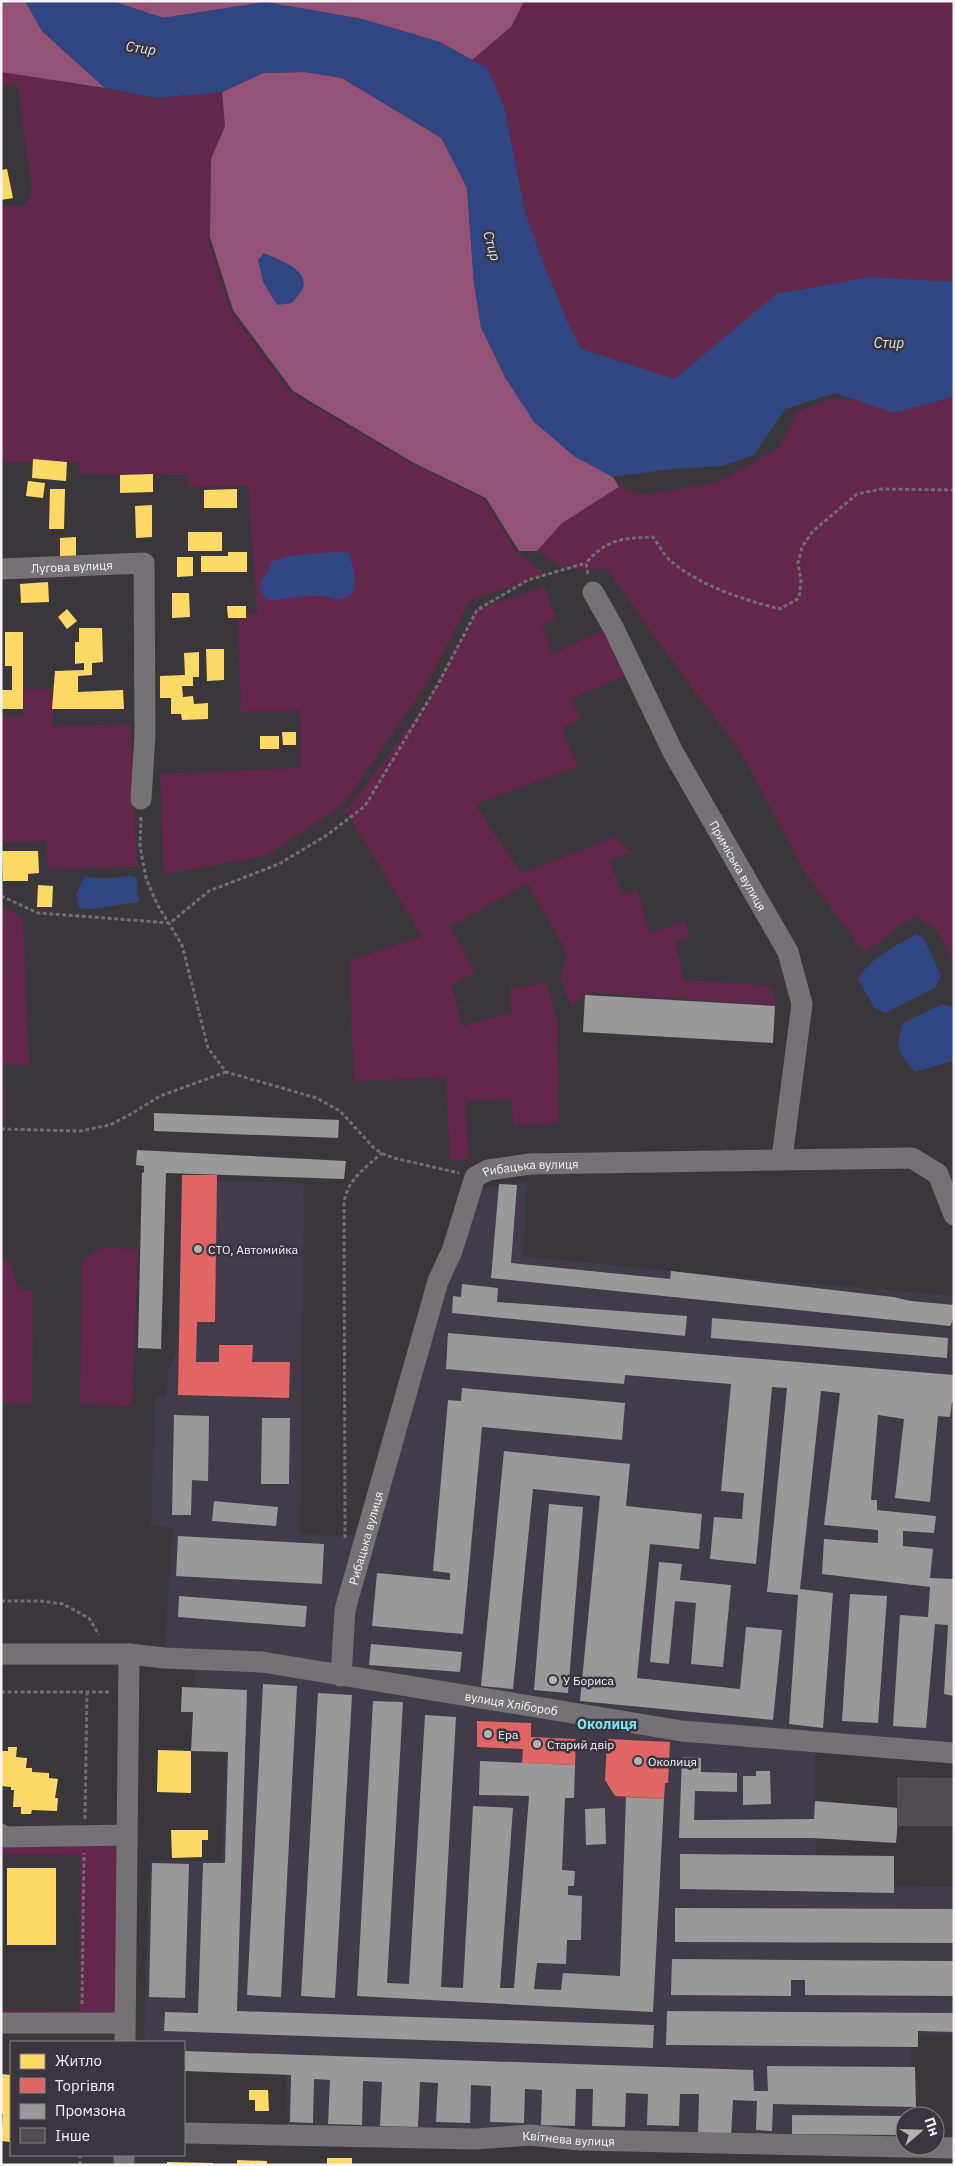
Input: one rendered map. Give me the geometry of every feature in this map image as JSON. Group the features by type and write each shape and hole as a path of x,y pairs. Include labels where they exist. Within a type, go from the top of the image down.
{"street":[{"name":"Лугова вулиця","path":"1,569 144,563 146,734 141,799"},
{"name":"Приміська вулиця","path":"592,592 614,629 673,752 788,952 802,1004 782,1158"},
{"name":"Рибацька вулиця","path":"341,1676 345,1610 438,1281 452,1251 475,1176 488,1170 530,1164 782,1158 912,1158 938,1174 954,1215"},
{"name":"вулиця Хлібороб","path":"1,1654 120,1655 262,1662 682,1732 954,1752"},
{"path":"1,2023 82,2023 125,2032 129,1691 120,1655"},
{"path":"1,1834 4,1837 127,1835"},
{"name":"Квітнева вулиця","path":"185,2133 476,2138 530,2135 587,2141 954,2148"}],"path":[{"path":"1,896 38,913 170,923 209,891 279,864 327,835 365,806 437,686 477,610 528,580 586,563 597,551 623,538 652,537 671,562 709,585 752,602 780,609 799,598 801,581 798,563 802,548 813,531 857,494 882,489 954,490"},
{"path":"586,563 592,592"},
{"path":"141,799 140,846 146,878 157,904 182,945 208,1048 226,1072"},
{"path":"1,1129 80,1131 110,1125 132,1114 160,1096 226,1072 316,1098 340,1111 373,1147 382,1153 394,1158 475,1176"},
{"path":"345,1548 344,1202 346,1191 351,1181 382,1153"},
{"path":"1,1601 40,1601 63,1604 89,1618 120,1655"},
{"path":"1,1692 129,1691"},
{"path":"82,2023 87,1692"}],"shaded area":[{"path":"1,1 25,1 42,31 105,88 1,72"},
{"path":"112,1 954,1 954,282 871,277 708,351 675,379 581,349 544,265 525,212 504,107"},
{"path":"112,1 524,1 511,27 472,60 440,42 362,19 265,2 163,18"},
{"path":"1,71 157,98 222,92 225,126 211,159 210,237 207,237 230,311 290,392 412,464 484,499 516,552 545,574 470,601 426,685 344,804 266,856 164,874 160,774 301,768 300,711 241,711 238,614 257,613 248,486 188,487 186,475 81,474 79,462 1,462 1,206 26,206 32,190 18,87 1,83"},
{"path":"306,72 342,78 442,138 467,188 474,283 481,327 506,379 574,456 613,477 619,487 562,523 537,551 519,551 486,498 414,463 293,391 233,310 210,237 211,159 225,126 222,92 263,73"},
{"path":"954,391 954,965 937,929 914,916 864,953 805,873 743,756 653,635 607,569 564,569 537,551 562,523 619,487 641,495 719,482 779,448 798,411 831,399 877,401"},
{"path":"544,586 556,619 542,626 551,654 604,630 626,675 571,700 581,719 562,728 578,767 475,804 521,873 616,837 631,852 610,861 623,895 637,890 650,933 685,921 690,938 675,941 683,980 771,986 777,1006 589,992 572,1006 560,980 567,953 527,883 450,927 475,972 452,984 462,1026 512,1012 509,989 546,983 557,1019 559,1123 513,1125 512,1099 465,1101 469,1159 450,1160 446,1077 355,1081 350,960 422,936 344,809 341,809 349,808 431,698 477,610"},
{"path":"24,689 52,689 53,727 130,724 137,867 48,869 46,841 1,842 1,716 24,716"},
{"path":"1,906 23,918 29,1065 4,1064 5,1128 1,1127"},
{"path":"183,1180 304,1183 300,1534 333,1536 368,1534 452,1251 484,1188 527,1181 523,1256 954,1296 954,1753 815,1742 816,1885 954,1887 954,2035 910,2036 913,2106 895,2106 895,2146 288,2135 286,2063 185,2062 185,2041 144,2041 150,1861 222,1860 227,1730 194,1730 196,1659 164,1658 173,1528 151,1526 155,1397 166,1397 168,1372 177,1351"},
{"path":"102,1248 138,1249 132,1406 80,1404 82,1259"},
{"path":"1,1260 9,1261 19,1290 33,1290 32,1404 1,1403"},
{"path":"1,1834 127,1835 125,2023 1,2023 1,2010 79,2011 80,1855 1,1854"}],"water":[{"name":"Стир","path":"25,1 112,1 163,18 265,2 362,19 440,42 488,69 504,107 525,212 544,265 581,349 675,379 776,294 871,277 954,282 954,396 894,413 835,393 785,409 754,455 722,466 671,469 613,477 574,456 534,422 506,379 481,327 474,283 467,188 441,138 342,78 306,72 263,73 222,92 157,98 105,88 42,31"},
{"path":"264,253 292,266 302,277 304,283 302,290 292,303 277,305 263,282 258,260"},
{"path":"336,552 349,553 353,566 354,587 348,597 335,599 325,596 311,596 268,601 260,589 260,584 270,568 271,562 289,556"},
{"path":"85,876 103,879 131,876 136,878 139,900 137,903 100,908 79,908 76,894"},
{"path":"917,934 924,939 941,976 935,988 885,1013 874,1007 858,979 863,971 877,958"},
{"path":"942,1004 954,1008 954,1061 914,1072 899,1049 899,1039 903,1023"}],"building: Житло":[{"path":"7,169 13,198 1,200 1,170"},
{"path":"33,459 67,462 66,481 32,478"},
{"path":"153,474 153,492 120,493 120,475"},
{"path":"28,481 45,483 43,498 26,496"},
{"path":"50,489 65,489 64,529 49,529"},
{"path":"237,489 237,508 204,508 204,490"},
{"path":"152,505 152,537 136,538 135,506"},
{"path":"188,532 222,532 222,551 188,551"},
{"path":"76,537 76,556 60,556 60,538"},
{"path":"228,552 247,552 247,572 201,572 201,556 228,556"},
{"path":"177,557 193,557 193,576 177,577"},
{"path":"48,582 49,602 21,603 20,584"},
{"path":"172,593 189,593 190,617 172,618"},
{"path":"227,606 246,606 246,618 228,618"},
{"path":"67,609 77,621 67,629 58,617"},
{"path":"79,628 102,628 103,662 92,663 92,675 78,676 78,692 123,690 124,709 52,709 55,671 84,670 84,663 75,664 75,642 79,642"},
{"path":"5,632 23,632 23,709 1,709 1,690 12,690 12,666 5,666"},
{"path":"206,649 224,649 224,680 207,681"},
{"path":"199,652 199,677 193,677 193,686 182,686 183,697 193,696 194,704 208,703 208,719 182,720 181,714 171,714 171,698 160,698 160,676 185,675 184,653"},
{"path":"282,732 296,732 296,745 283,745"},
{"path":"260,736 279,736 279,749 260,749"},
{"path":"2,851 38,851 39,873 28,874 28,881 3,881"},
{"path":"38,885 53,886 52,907 37,907"},
{"path":"8,1747 17,1747 16,1757 27,1758 26,1768 32,1768 32,1772 49,1773 49,1778 58,1779 55,1798 58,1798 57,1811 32,1810 31,1814 21,1814 21,1807 13,1807 14,1790 11,1790 11,1787 1,1786 1,1751 8,1751"},
{"path":"158,1750 191,1751 191,1793 157,1792"},
{"path":"171,1830 208,1830 208,1840 202,1840 202,1857 172,1858"},
{"path":"7,1868 56,1868 56,1945 7,1945"},
{"path":"1,2074 10,2075 10,2142 1,2141 3,2114 1,2114"},
{"path":"249,2090 268,2090 269,2111 255,2111 255,2100 249,2100"},
{"path":"327,2158 352,2158 352,2165 327,2165"},
{"path":"237,2160 267,2161 267,2165 237,2165"},
{"path":"167,2162 213,2163 213,2165 167,2165"}],"building: Торгівля":[{"name":"СТО, Автомийка","path":"182,1175 217,1175 215,1322 197,1322 196,1362 219,1362 219,1345 253,1345 252,1362 290,1362 289,1398 178,1395"},
{"name":"Старий двір","path":"477,1721 531,1723 531,1737 576,1739 575,1765 522,1763 523,1749 477,1747"},
{"name":"Околиця","path":"607,1739 670,1742 668,1783 665,1783 664,1799 615,1796 605,1780"}],"building: Промзона":[{"path":"585,995 775,1006 773,1043 583,1032"},
{"path":"154,1113 339,1120 338,1138 154,1131"},
{"path":"137,1150 346,1161 344,1179 166,1173 161,1349 138,1348 142,1172 144,1173 144,1166 136,1165"},
{"path":"499,1184 517,1185 511,1263 670,1279 671,1271 893,1297 911,1301 954,1305 954,1318 950,1326 491,1278"},
{"path":"462,1284 498,1288 497,1302 687,1316 685,1336 452,1313 453,1296 461,1297"},
{"path":"712,1318 948,1338 947,1358 711,1338"},
{"path":"448,1333 954,1375 954,1402 952,1402 950,1417 938,1416 930,1502 895,1498 904,1419 878,1415 871,1500 877,1500 877,1510 936,1516 934,1533 903,1531 903,1546 933,1549 930,1578 954,1579 954,1696 944,1694 948,1625 935,1624 926,1728 893,1726 900,1615 928,1617 930,1587 822,1574 824,1539 878,1543 878,1530 824,1525 840,1393 821,1391 800,1589 833,1593 823,1728 789,1724 798,1595 767,1592 787,1388 772,1387 756,1564 710,1559 714,1517 742,1519 744,1493 721,1491 731,1384 625,1375 624,1384 446,1369"},
{"path":"462,1388 625,1403 622,1440 482,1427 463,1634 372,1626 377,1573 450,1580 450,1573 433,1571 448,1400 461,1401"},
{"path":"174,1415 209,1416 208,1481 192,1480 191,1515 172,1515"},
{"path":"262,1418 290,1418 289,1484 261,1484"},
{"path":"504,1451 630,1464 626,1506 702,1514 699,1549 650,1544 637,1678 740,1689 746,1627 782,1630 773,1720 580,1701 600,1496 533,1489 513,1689 481,1686"},
{"path":"214,1501 278,1507 276,1526 212,1521"},
{"path":"549,1504 583,1507 568,1693 534,1690"},
{"path":"178,1536 324,1544 322,1584 176,1576"},
{"path":"659,1562 682,1564 680,1580 731,1585 723,1667 691,1664 696,1603 675,1601 669,1664 650,1662"},
{"path":"850,1594 887,1596 878,1723 842,1721"},
{"path":"179,1596 307,1606 305,1627 178,1617"},
{"path":"371,1644 462,1652 460,1672 369,1665"},
{"path":"263,1684 297,1686 281,1997 247,1995"},
{"path":"182,1687 247,1690 237,2011 654,2025 653,2048 164,2031 165,2012 198,2013 203,1863 225,1863 228,1752 191,1751 193,1712 181,1712"},
{"path":"318,1693 352,1695 335,1998 301,1996"},
{"path":"373,1701 403,1702 387,1983 409,1984 425,1715 456,1717 441,1987 463,1988 473,1806 513,1808 500,1988 514,1988 529,1796 479,1795 480,1761 575,1765 574,1798 565,1798 562,1870 575,1871 574,1886 568,1886 568,1895 582,1896 581,1940 567,1940 566,1964 537,1963 534,1989 561,1990 563,1973 620,1976 626,1797 664,1799 653,2012 357,1996"},
{"path":"682,1757 701,1758 701,1772 737,1773 737,1792 695,1791 694,1820 814,1819 815,1801 899,1808 896,1843 813,1838 679,1838"},
{"path":"756,1771 770,1771 771,1804 743,1805 743,1776 756,1776"},
{"path":"605,1808 606,1844 586,1845 585,1809"},
{"path":"680,1854 894,1856 894,1893 680,1889"},
{"path":"152,1863 189,1864 185,1998 149,1997"},
{"path":"675,1908 954,1909 954,1943 675,1942"},
{"path":"672,1959 954,1961 954,1996 805,1995 805,1980 791,1980 791,1996 671,1995"},
{"path":"667,2011 954,2013 954,2032 918,2031 918,2047 666,2045"},
{"path":"185,2051 753,2070 754,2091 768,2091 767,2066 915,2067 916,2106 773,2104 772,2131 756,2130 757,2101 733,2100 731,2137 698,2136 699,2094 680,2094 679,2126 647,2125 648,2094 626,2093 625,2127 592,2126 593,2089 576,2089 575,2126 541,2125 542,2090 525,2089 524,2123 490,2122 491,2086 471,2085 470,2123 436,2122 438,2083 420,2082 418,2127 380,2126 382,2082 363,2081 362,2125 328,2124 330,2080 314,2079 313,2123 290,2122 291,2075 185,2071"},
{"path":"792,2115 895,2116 895,2135 792,2134"}],"building: Інше":[{"path":"897,1777 954,1778 954,1826 897,1826"}],"place":[{"name":"СТО, Автомийка","path":"198,1249"},
{"name":"У Бориса","path":"553,1680"},
{"name":"Ера","path":"488,1734"},
{"name":"Старий двір","path":"537,1744"},
{"name":"Околиця","path":"638,1761"}],"district":[{"name":"Околиця","path":"607,1724"}]}
